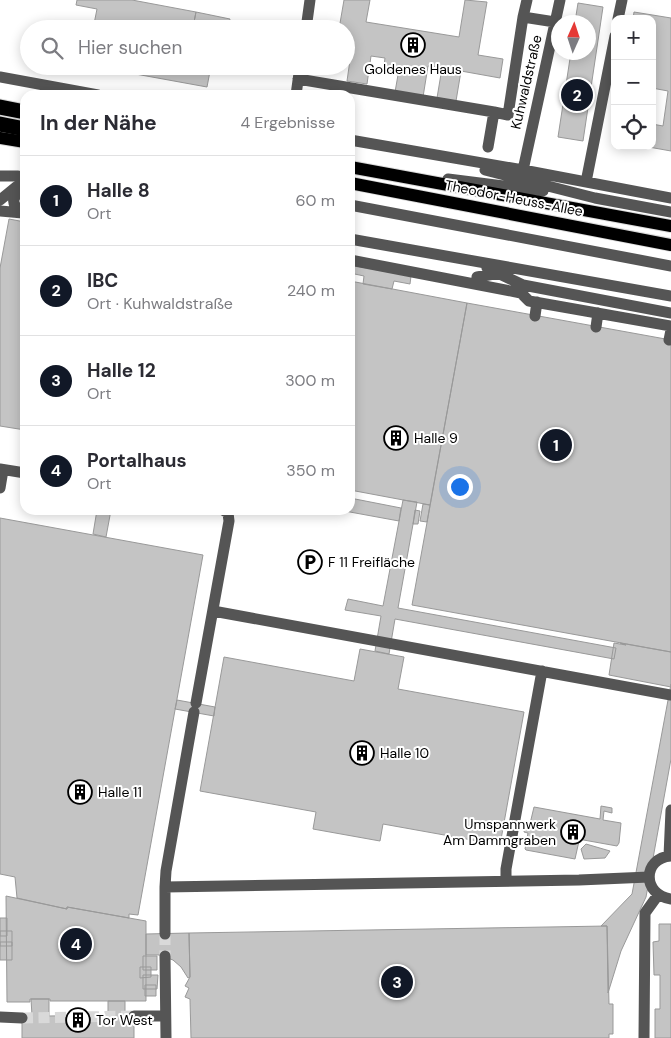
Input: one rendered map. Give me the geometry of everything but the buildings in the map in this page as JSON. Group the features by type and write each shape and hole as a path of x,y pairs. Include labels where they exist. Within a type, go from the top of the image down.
{"highway":[{"path":"0,107 20,110"},
{"path":"0,124 20,128"}],"main road":[{"path":"0,103 20,109"},
{"path":"0,138 20,141"},
{"name":"Theodor-Heuss-Allee","path":"356,168 671,226"},
{"name":"Theodor-Heuss-Allee","path":"355,184 671,245"}],"street":[{"path":"307,20 310,0"},
{"path":"298,79 508,115 527,0"},
{"name":"Kuhwaldstraße","path":"557,15 560,0"},
{"path":"619,15 622,0"},
{"path":"523,17 551,21"},
{"name":"Kuhwaldstraße","path":"523,170 551,40"},
{"path":"586,182 611,56"},
{"path":"297,90 299,75"},
{"path":"0,77 71,90"},
{"path":"488,148 494,112"},
{"name":"Theodor-Heuss-Allee","path":"355,141 671,198"},
{"name":"Theodor-Heuss-Allee","path":"392,147 595,198"},
{"name":"Theodor-Heuss-Allee","path":"356,168 595,198 671,212"},
{"path":"0,176 20,177"},
{"path":"0,200 16,191"},
{"path":"16,191 14,202 16,208 20,211"},
{"path":"355,206 671,266"},
{"path":"0,211 20,214"},
{"path":"355,240 671,296"},
{"path":"355,255 671,313"},
{"path":"355,261 521,293 529,300 538,302 671,326"},
{"path":"474,262 523,285"},
{"path":"477,277 523,270"},
{"path":"535,316 538,302"},
{"path":"596,327 598,313"},
{"path":"0,488 2,469 20,473"},
{"path":"165,934 166,871 229,521 228,515"},
{"path":"213,610 671,695"},
{"path":"506,881 506,869 542,671"},
{"path":"671,810 670,856 662,858 653,865 649,877 653,890 658,895 671,899"},
{"path":"165,887 649,877"},
{"path":"644,1038 644,913 658,895"},
{"path":"165,956 166,1038"},
{"path":"134,1016 165,1016"},
{"path":"0,1018 22,1018"}],"tunnel":[{"path":"165,934 165,956"},
{"path":"22,1018 134,1016"}],"place":[{"name":"Goldenes Haus","path":"413,45"},
{"name":"IBC","path":"577,95"},
{"name":"Halle 9","path":"396,438"},
{"name":"Halle 8","path":"556,445"},
{"name":"F 11 Freifläche","path":"310,562"},
{"name":"Halle 10","path":"362,753"},
{"name":"Halle 11","path":"80,792"},
{"name":"Umspannwerk Am Dammgraben","path":"573,832"},
{"name":"Portalhaus","path":"76,944"},
{"name":"Halle 12","path":"397,982"},
{"name":"Tor West","path":"78,1020"}]}
